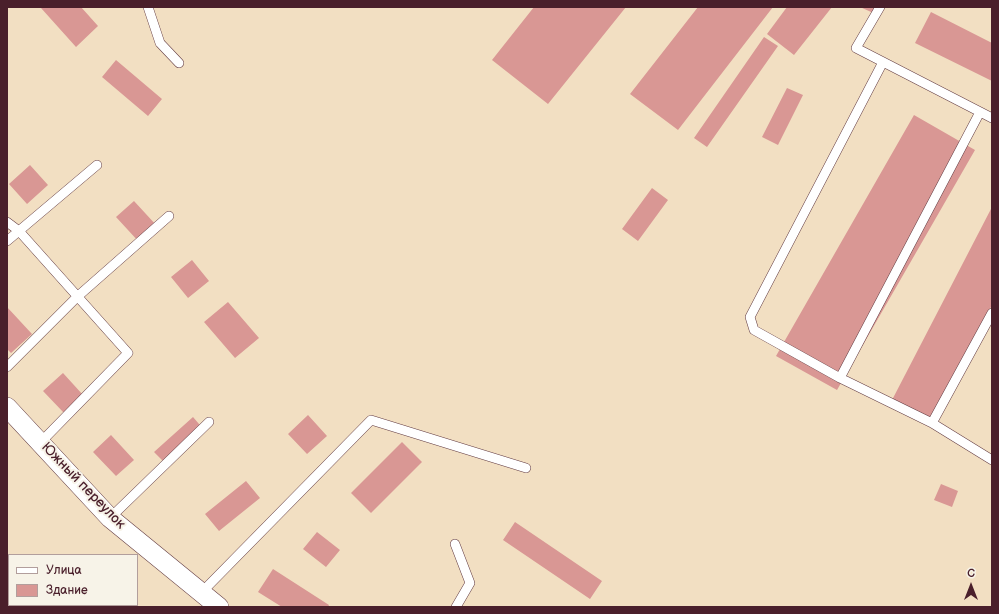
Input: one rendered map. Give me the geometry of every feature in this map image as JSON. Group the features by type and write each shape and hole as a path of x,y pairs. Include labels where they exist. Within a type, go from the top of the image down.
{"street":[{"name":"Южный переулок","path":"7,407 110,518 219,607"}],"lane":[{"path":"148,7 160,43 179,63"},
{"path":"880,7 856,48 992,118"},
{"path":"883,62 750,317 754,330 840,378 932,423 992,460"},
{"path":"840,378 980,112"},
{"path":"7,241 97,164"},
{"path":"7,367 77,297 169,216"},
{"path":"7,222 19,231 128,353 41,442"},
{"path":"932,423 992,313"},
{"path":"202,592 371,420 526,468"},
{"path":"110,518 209,422"},
{"path":"455,544 470,583 456,607"}],"building":[{"path":"81,7 98,26 76,47 41,8"},
{"path":"534,7 626,7 548,104 492,60"},
{"path":"698,7 773,7 678,130 630,94"},
{"path":"787,7 832,7 794,55 767,34"},
{"path":"860,7 884,7 880,16"},
{"path":"931,12 992,43 992,81 915,43"},
{"path":"764,37 778,46 707,147 694,138"},
{"path":"116,60 162,99 148,116 102,77"},
{"path":"787,88 803,95 778,145 762,137"},
{"path":"914,115 975,150 837,390 776,356"},
{"path":"30,165 48,185 27,204 9,184"},
{"path":"652,188 668,200 638,241 622,229"},
{"path":"134,201 157,226 139,242 116,217"},
{"path":"992,207 992,305 931,423 891,402"},
{"path":"192,260 209,281 188,298 171,277"},
{"path":"228,302 259,338 235,358 204,322"},
{"path":"7,307 32,334 11,353 7,349"},
{"path":"63,373 83,395 64,413 43,391"},
{"path":"308,415 327,436 307,454 288,434"},
{"path":"193,417 205,431 167,465 154,452"},
{"path":"111,435 134,460 116,476 93,452"},
{"path":"402,442 422,462 371,513 351,493"},
{"path":"246,481 260,498 219,531 205,514"},
{"path":"941,484 958,491 952,507 934,500"},
{"path":"515,522 602,581 590,599 503,540"},
{"path":"317,532 340,550 326,567 303,549"},
{"path":"273,569 329,605 328,607 282,607 258,592"}]}
